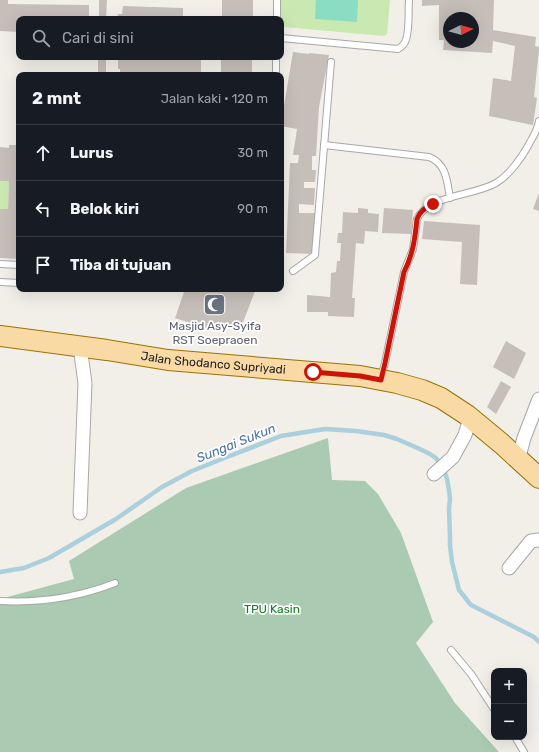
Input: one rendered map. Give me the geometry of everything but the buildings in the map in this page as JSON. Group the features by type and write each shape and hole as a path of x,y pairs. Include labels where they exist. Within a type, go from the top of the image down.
{"main road":[{"name":"Jalan Shodanco Supriyadi","path":"0,336 168,360 360,376 416,388 441,398 470,418 502,444 539,478"}],"street":[{"path":"80,347 84,383 80,513"},
{"path":"518,460 524,438 539,399"},
{"path":"434,474 453,457 465,435 470,418"},
{"path":"509,568 531,541 539,540"}],"lane":[{"path":"277,0 277,16"},
{"path":"284,38 398,49 403,46 406,40 409,0"},
{"path":"276,60 276,72"},
{"path":"293,271 315,255 332,62"},
{"path":"381,380 404,272 413,249 417,219 419,215 424,208 433,204 496,184 505,177 523,154 539,126"},
{"path":"324,145 429,157 435,159 446,174 450,198"},
{"path":"0,264 16,265"},
{"path":"0,282 16,282"},
{"path":"0,601 16,602 46,600 99,589 115,583"},
{"path":"451,650 471,674 491,704"},
{"path":"517,740 524,752"}],"green space":[{"path":"281,0 390,0 387,34 384,36 284,27 284,16 281,16"},
{"path":"316,0 358,0 357,22 315,19"},
{"path":"0,181 9,181 8,209 0,209"},
{"name":"TPU Kasin","path":"328,438 332,480 365,481 378,494 401,533 433,622 416,643 455,703 499,752 0,752 0,599 74,579 69,561 186,488"}],"waterway":[{"name":"Sungai Sukun","path":"0,572 24,568 49,558 116,519 162,487 192,471 227,457 281,436 325,429 356,431 384,435 397,439 436,458 444,470 449,490 450,545 452,562 459,590 471,605 534,637 539,642"}],"place":[{"name":"Masjid Asy-Syifa RST Soepraoen","path":"215,305"}],"route":[{"path":"313,372 360,376 381,380 404,272 413,249 417,219 424,208 433,204"}]}
